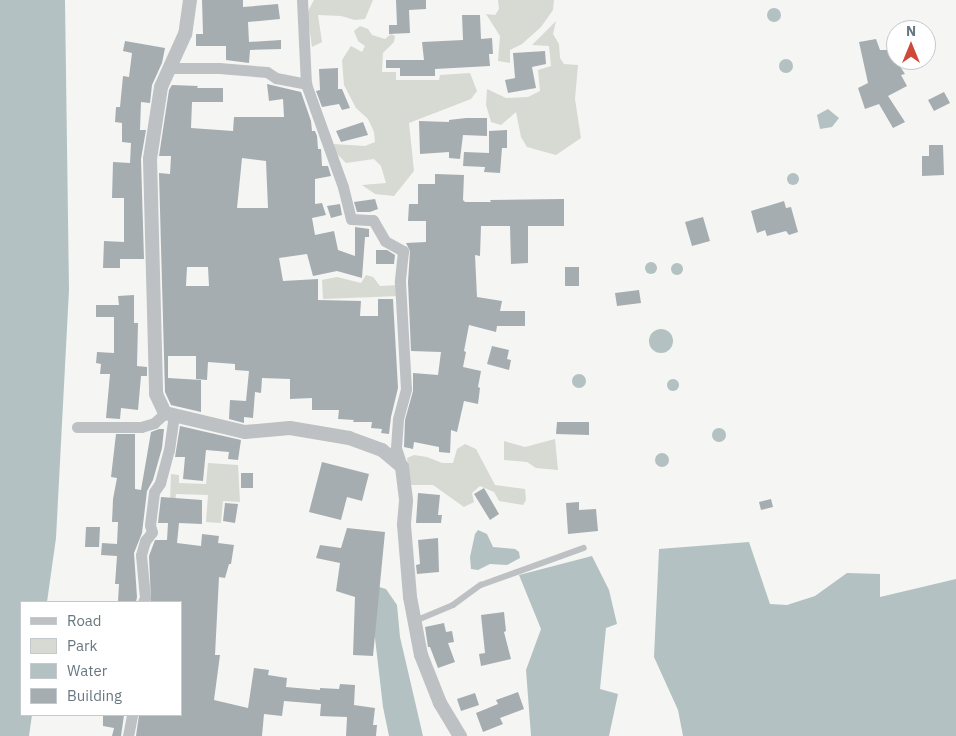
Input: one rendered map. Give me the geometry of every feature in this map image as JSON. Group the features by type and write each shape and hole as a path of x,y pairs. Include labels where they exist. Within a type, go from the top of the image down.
{"street":[{"path":"144,601 145,598 141,555 145,541 152,532 150,524 154,492 160,483 169,450 170,414 156,394 150,159 161,87 185,34 190,0"},
{"path":"302,0 306,84 343,187 352,219 373,220 385,241 403,251 400,282 404,320 406,389 398,419 396,448 402,467 406,500 404,525 409,588 421,655 440,703 460,736"},
{"path":"169,68 219,68 267,72 276,78 306,84"},
{"path":"78,427 140,427 154,423 170,414 245,432 290,428 349,438 382,450 402,467"},
{"path":"128,736 132,716"}],"lane":[{"path":"414,621 446,609 481,585 531,565 584,548"}],"green space":[{"path":"314,0 373,0 365,19 355,20 341,16 318,15 322,42 312,47 307,13"},
{"path":"498,0 554,0 553,10 541,27 522,44 510,50 510,63 498,61 500,36 486,14 495,15 499,9"},
{"path":"556,21 553,34 559,44 560,58 564,64 578,65 575,99 581,138 556,155 527,147 521,137 516,112 501,125 491,122 486,105 487,89 506,98 528,97 540,91 538,70 551,66 549,46 532,45"},
{"path":"360,26 368,29 372,35 385,39 391,34 395,36 394,42 383,53 382,72 396,72 396,80 439,80 440,75 470,73 477,91 471,99 409,123 414,171 394,196 375,194 362,185 386,183 381,166 374,159 346,163 336,153 333,144 365,146 375,142 374,132 368,119 356,108 344,85 342,60 351,46 362,52 365,46 358,41 354,31"},
{"path":"366,275 373,277 380,286 398,285 399,296 323,299 322,280 337,277 361,283"},
{"path":"555,439 558,470 536,468 527,462 504,460 504,441 525,447"},
{"path":"465,444 476,449 495,485 525,489 526,500 523,505 499,501 494,492 480,486 472,493 474,502 464,507 433,485 412,485 409,482 407,458 414,455 427,457 442,463 453,463 457,449"},
{"path":"208,463 238,465 240,502 223,501 221,523 206,522 208,495 176,494 175,502 170,502 171,474 179,475 179,483 206,484"}],"water":[{"path":"0,0 65,0 69,290 56,538 47,601 20,601 20,716 32,716 29,736 0,736"},
{"path":"771,8 777,8 781,15 777,22 771,22 767,18 767,12"},
{"path":"783,59 789,59 793,66 789,73 783,73 779,69 779,63"},
{"path":"828,109 839,118 832,127 820,129 817,115"},
{"path":"791,173 795,173 799,179 795,185 791,185 787,181 787,177"},
{"path":"653,262 656,263 656,273 649,274 646,273 645,266 646,263"},
{"path":"679,263 682,264 682,274 675,275 672,274 671,267 672,264"},
{"path":"661,329 669,333 673,341 669,349 661,353 653,349 649,341 653,333"},
{"path":"579,374 584,376 586,381 584,386 579,388 574,386 572,381 574,376"},
{"path":"671,379 675,379 679,385 675,391 671,391 667,387 667,383"},
{"path":"716,428 722,428 726,435 722,442 716,442 712,438 712,432"},
{"path":"659,453 665,453 669,460 665,467 659,467 655,463 655,457"},
{"path":"478,530 487,534 493,547 515,549 519,552 520,558 507,565 490,564 478,570 471,569 470,557 475,534"},
{"path":"749,542 770,604 787,605 815,596 847,573 880,574 880,597 956,579 956,736 683,736 678,710 654,657 659,549"},
{"path":"592,556 609,590 617,624 606,628 600,689 618,694 609,736 531,736 526,670 541,629 519,575"},
{"path":"376,586 386,589 397,605 400,637 423,736 389,736 383,707 370,595"}],"building":[{"path":"202,0 243,0 243,7 278,4 280,19 248,22 249,42 281,40 281,49 250,50 249,63 226,60 226,46 196,46 196,34 203,34"},
{"path":"396,0 426,0 426,9 409,10 410,33 389,34 389,25 397,25"},
{"path":"462,15 480,15 481,39 492,38 493,54 489,54 490,66 435,69 435,76 400,76 400,68 386,68 386,60 424,60 422,42 463,40"},
{"path":"876,39 880,50 886,50 886,70 902,70 905,74 901,75 907,86 888,96 905,122 893,128 879,104 865,109 858,88 868,83 859,42"},
{"path":"125,41 165,48 162,63 152,85 150,103 141,102 140,130 146,130 141,159 144,259 120,259 120,268 103,268 104,241 124,242 124,198 112,198 113,162 130,163 131,143 122,142 122,123 115,122 116,107 120,107 123,76 129,77 132,53 123,51"},
{"path":"545,51 546,64 532,67 536,88 508,93 505,80 515,78 513,53"},
{"path":"338,68 338,89 342,89 350,108 342,110 339,104 322,107 316,91 320,90 319,69"},
{"path":"267,84 301,92 311,121 312,131 315,131 317,136 318,149 321,149 322,166 328,166 331,176 315,179 315,204 322,203 326,215 312,218 315,235 334,231 338,250 355,256 355,227 369,229 369,237 365,237 362,278 337,271 313,276 307,254 279,258 283,281 318,279 318,300 361,301 360,316 378,316 378,299 393,299 398,388 389,434 381,433 382,429 371,428 372,422 353,422 354,420 338,419 339,410 312,410 312,398 290,399 290,379 262,378 261,393 255,392 253,418 244,417 244,423 229,419 230,400 246,401 249,371 235,370 235,364 208,362 207,380 196,379 196,356 168,356 168,378 201,380 201,412 171,405 165,392 159,173 170,174 171,156 159,156 169,90 172,85 198,86 197,88 223,88 223,102 192,102 191,128 233,131 234,117 284,117 283,99 269,101","holes":["242,158 266,161 268,208 237,208","187,267 208,267 209,286 186,286"]},
{"path":"944,92 950,103 934,111 928,100"},
{"path":"487,118 487,136 463,135 460,159 449,158 449,152 420,154 419,121 449,122 449,120"},
{"path":"363,122 368,135 341,142 336,131"},
{"path":"507,130 507,148 502,148 500,173 484,172 485,167 463,166 464,152 489,153 489,131"},
{"path":"929,145 943,145 944,175 922,176 922,156 929,156"},
{"path":"435,174 464,175 463,200 465,202 564,199 564,226 528,226 528,263 511,264 510,226 481,226 480,256 475,255 477,297 502,301 500,311 525,311 525,326 497,326 496,332 469,325 463,367 481,371 478,387 480,388 478,404 464,401 457,432 451,430 450,453 439,452 439,447 414,442 413,449 404,447 405,420 413,391 413,373 438,375 441,352 411,351 408,282 410,251 406,243 426,242 426,221 408,221 409,204 418,204 418,184 435,184"},
{"path":"375,199 378,209 370,212 357,212 354,202"},
{"path":"784,201 786,208 791,207 798,232 789,235 786,231 767,236 765,230 757,233 751,211"},
{"path":"340,204 342,215 331,218 327,206"},
{"path":"703,217 710,241 692,246 685,222"},
{"path":"376,250 387,250 395,255 394,264 376,264"},
{"path":"565,267 579,267 579,286 565,286"},
{"path":"639,290 641,303 617,306 615,293"},
{"path":"134,295 134,323 138,323 137,366 147,367 147,376 141,376 138,410 121,408 120,419 106,418 110,374 100,374 101,364 96,363 97,352 114,353 114,317 96,317 96,305 119,305 118,296"},
{"path":"492,346 509,350 507,359 511,360 509,370 487,364"},
{"path":"557,422 589,422 589,435 556,434"},
{"path":"180,426 241,440 238,460 228,459 229,452 206,450 203,481 183,479 185,457 175,457"},
{"path":"164,429 162,448 153,480 147,491 142,533 134,553 137,597 136,601 118,601 119,584 115,584 117,556 101,555 102,543 117,544 118,522 112,522 113,499 117,478 111,477 116,434 135,434 135,489 141,490 151,432"},
{"path":"322,462 369,474 362,501 347,497 341,520 309,512"},
{"path":"241,473 253,473 253,488 241,488"},
{"path":"484,488 499,514 490,520 474,494"},
{"path":"418,493 440,495 438,515 442,515 441,523 416,523"},
{"path":"161,497 202,500 202,524 179,523 177,543 201,546 202,534 219,536 218,543 234,545 231,564 229,564 225,578 219,577 215,655 220,655 214,700 248,708 254,668 269,670 268,675 287,678 286,687 320,690 320,688 339,689 340,684 355,685 354,705 375,708 373,725 377,725 376,736 346,736 347,717 320,716 321,704 284,701 282,716 264,714 262,736 136,736 139,716 182,716 182,601 151,601 149,556 155,540 167,540 168,523 158,523"},
{"path":"771,499 773,507 761,510 759,502"},
{"path":"579,502 579,510 596,509 598,531 568,534 566,503"},
{"path":"225,503 238,504 235,523 223,521"},
{"path":"86,527 100,527 99,547 85,547"},
{"path":"347,528 385,532 373,656 353,655 355,597 336,591 340,563 316,558 320,545 341,548"},
{"path":"438,538 439,572 417,574 416,565 420,564 418,540"},
{"path":"504,612 506,631 504,632 511,659 481,666 479,654 485,653 481,615"},
{"path":"444,623 446,632 452,631 454,642 448,643 455,662 438,668 430,647 428,647 425,627"},
{"path":"518,692 524,709 500,718 503,724 483,732 476,713 498,704 496,700"},
{"path":"475,693 479,705 461,711 457,699"},
{"path":"103,716 124,716 121,736 112,736 114,728 103,726"}]}
